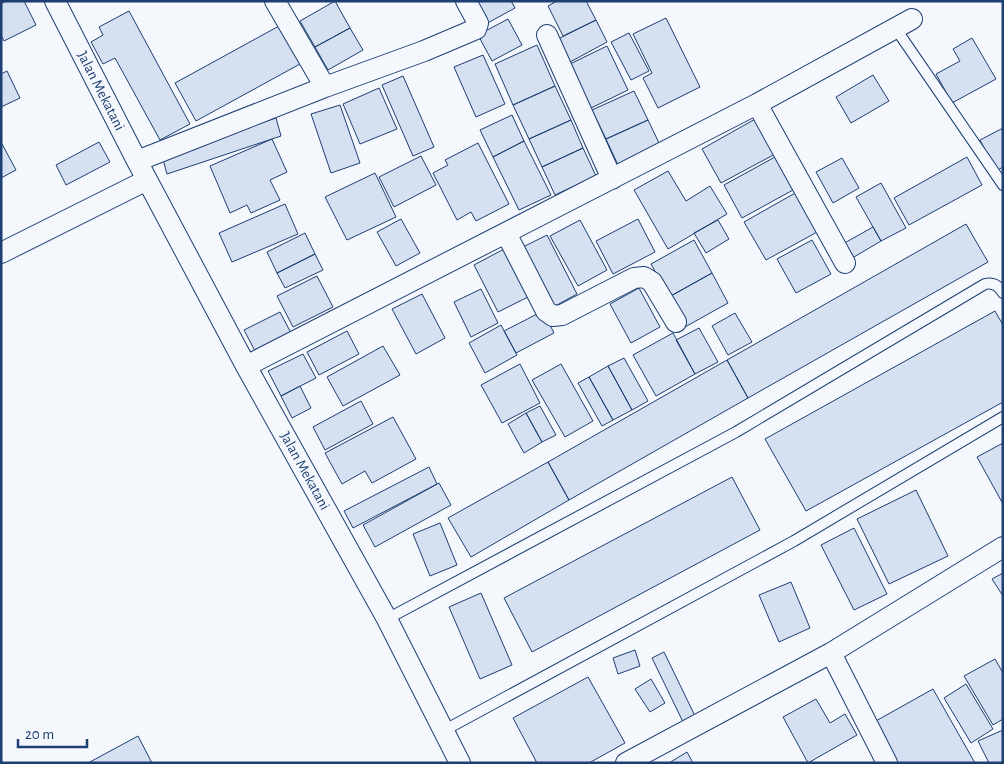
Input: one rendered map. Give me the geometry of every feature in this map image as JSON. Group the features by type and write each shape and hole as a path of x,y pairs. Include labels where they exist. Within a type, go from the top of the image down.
{"street":[{"name":"Jalan Mekatani","path":"55,1 137,161 246,366 387,618 460,763"},
{"path":"275,1 325,87"},
{"path":"137,161 476,30 478,23 466,1"},
{"path":"246,366 757,104 904,24"},
{"path":"547,35 612,179"},
{"path":"757,104 845,263"},
{"path":"1,253 147,180"},
{"path":"506,233 546,311 553,316 562,315 634,278 644,277 652,282 676,322"},
{"path":"626,763 831,653 1003,547"},
{"path":"831,653 887,763"}],"lane":[{"path":"904,24 1003,185"},
{"path":"387,618 736,432 986,284 996,285 1003,293"},
{"path":"443,731 794,541 1003,417"}],"building":[{"path":"6,1 24,1 36,25 4,41 1,35 1,4"},
{"path":"335,1 350,28 315,47 300,21"},
{"path":"472,1 511,1 515,8 484,25"},
{"path":"557,1 586,1 596,20 563,36 548,6"},
{"path":"129,11 190,124 160,140 115,58 103,64 91,42 103,35 99,27"},
{"path":"666,18 700,87 658,108 643,78 652,73 633,34"},
{"path":"508,19 522,45 492,61 478,35"},
{"path":"596,20 607,42 570,62 558,39"},
{"path":"279,26 300,64 196,121 175,83"},
{"path":"350,28 363,50 328,70 315,47"},
{"path":"629,33 649,71 631,80 611,42"},
{"path":"972,38 996,79 952,103 936,74 960,61 953,49"},
{"path":"537,45 555,86 513,105 495,64"},
{"path":"607,46 628,90 591,108 570,64"},
{"path":"483,55 505,104 476,117 454,67"},
{"path":"7,71 20,98 1,107 1,74"},
{"path":"873,75 889,101 851,123 836,97"},
{"path":"403,76 434,147 413,156 382,85"},
{"path":"555,86 571,120 529,139 513,105"},
{"path":"379,88 397,129 360,144 343,104"},
{"path":"634,91 648,120 606,139 592,110"},
{"path":"340,105 360,163 331,173 311,114"},
{"path":"512,115 524,141 493,157 480,130"},
{"path":"276,118 281,136 167,174 162,156"},
{"path":"757,118 777,153 721,183 702,149"},
{"path":"571,120 583,148 542,167 529,139"},
{"path":"648,120 660,145 618,165 606,139"},
{"path":"1003,128 1003,167 996,171 980,140"},
{"path":"272,139 287,172 270,180 280,200 251,213 247,205 230,213 210,166"},
{"path":"524,141 551,195 519,210 493,157"},
{"path":"1,142 16,170 1,178"},
{"path":"99,142 110,162 66,185 56,165"},
{"path":"478,143 509,204 476,221 471,212 457,220 433,173 448,165 445,160"},
{"path":"583,148 596,176 555,195 542,167"},
{"path":"421,156 436,185 394,207 379,177"},
{"path":"775,157 793,190 742,218 724,185"},
{"path":"967,157 982,185 909,225 894,198"},
{"path":"842,158 859,188 833,203 816,172"},
{"path":"668,171 686,201 710,186 727,214 668,249 634,190"},
{"path":"375,173 396,217 347,240 325,197"},
{"path":"881,183 906,228 881,241 856,197"},
{"path":"797,192 819,231 766,260 744,222"},
{"path":"285,204 298,234 232,262 219,233"},
{"path":"401,219 420,253 396,266 377,232"},
{"path":"638,219 655,252 613,274 596,241"},
{"path":"580,220 607,270 578,286 550,236"},
{"path":"718,220 729,239 706,253 694,233"},
{"path":"966,224 988,262 748,398 727,360"},
{"path":"873,227 881,241 849,260 841,245"},
{"path":"305,233 315,254 277,273 267,252"},
{"path":"547,235 577,294 548,310 517,250"},
{"path":"694,240 712,273 669,297 651,264"},
{"path":"812,240 831,274 796,293 777,259"},
{"path":"506,248 530,296 498,312 474,265"},
{"path":"315,254 323,270 285,288 277,273"},
{"path":"712,273 728,303 685,327 669,297"},
{"path":"317,276 333,307 293,327 277,296"},
{"path":"639,288 660,327 631,343 610,304"},
{"path":"481,289 498,323 471,337 454,302"},
{"path":"422,294 445,338 416,354 392,309"},
{"path":"543,311 554,333 516,353 504,331"},
{"path":"995,311 1003,325 1003,402 806,511 765,439"},
{"path":"280,312 291,333 255,351 244,330"},
{"path":"735,313 752,342 728,355 712,326"},
{"path":"501,325 517,355 485,373 469,343"},
{"path":"699,328 718,362 695,374 676,340"},
{"path":"347,331 359,354 319,375 307,352"},
{"path":"673,333 695,374 656,396 633,355"},
{"path":"383,346 400,375 343,406 327,377"},
{"path":"303,354 316,378 281,396 268,371"},
{"path":"624,358 648,401 632,410 608,366"},
{"path":"727,360 748,398 569,500 548,462"},
{"path":"520,364 540,403 502,423 481,385"},
{"path":"561,364 593,421 565,437 532,380"},
{"path":"608,366 632,410 613,420 589,377"},
{"path":"589,377 613,420 602,426 578,383"},
{"path":"300,386 311,408 292,418 281,396"},
{"path":"361,401 373,424 325,450 313,427"},
{"path":"540,406 556,435 542,442 526,413"},
{"path":"526,413 542,442 524,453 508,424"},
{"path":"393,417 416,459 372,483 365,471 342,484 325,453"},
{"path":"1003,443 1003,504 977,457"},
{"path":"548,462 569,500 471,557 448,518"},
{"path":"429,467 437,484 353,528 344,511"},
{"path":"732,477 760,530 532,652 504,598"},
{"path":"439,483 451,505 375,547 363,525"},
{"path":"916,490 948,556 889,584 857,519"},
{"path":"440,523 457,565 430,576 413,534"},
{"path":"854,528 887,594 854,610 821,545"},
{"path":"1003,573 1003,596 992,579"},
{"path":"791,582 810,628 779,642 759,595"},
{"path":"481,593 512,665 480,679 449,607"},
{"path":"635,650 640,666 618,674 613,658"},
{"path":"664,652 696,718 684,724 652,658"},
{"path":"995,659 1003,673 1003,719 993,725 964,676"},
{"path":"588,677 625,743 589,763 537,763 513,718"},
{"path":"651,679 665,703 650,712 635,689"},
{"path":"966,684 993,729 971,743 944,698"},
{"path":"933,689 975,763 897,763 874,722"},
{"path":"816,699 830,723 845,714 857,735 808,763 783,717"},
{"path":"1003,730 1003,763 989,763 978,741"},
{"path":"138,736 152,763 88,763"},
{"path":"687,752 693,763 669,763"}]}
